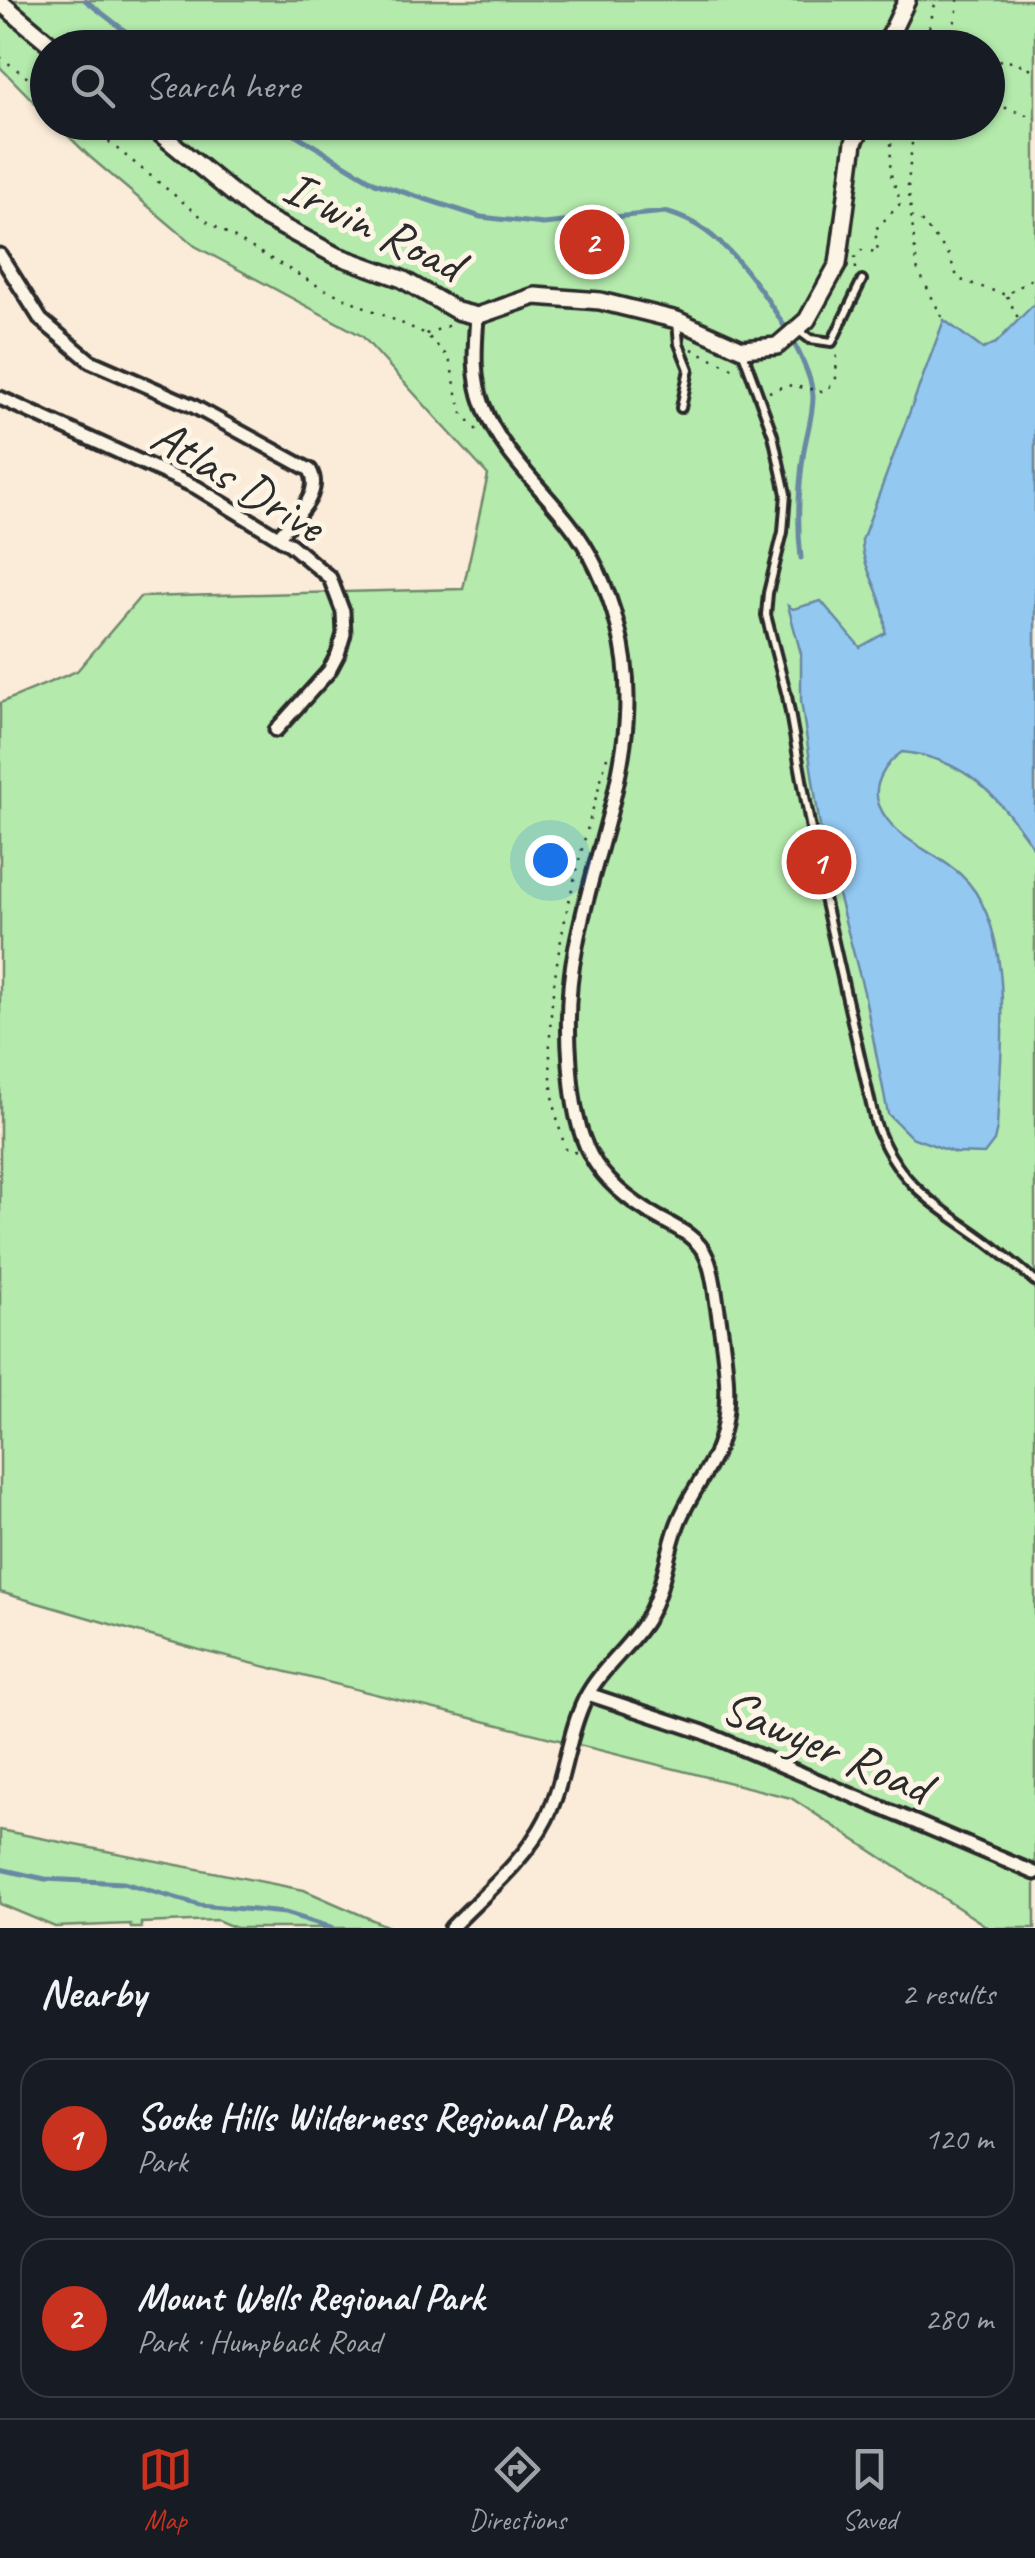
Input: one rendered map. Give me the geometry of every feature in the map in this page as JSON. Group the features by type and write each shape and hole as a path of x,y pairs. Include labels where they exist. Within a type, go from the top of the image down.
{"street":[{"path":"893,30 907,0"},
{"path":"0,2 33,30"},
{"name":"Irwin Road","path":"168,140 257,213 335,255 402,279 457,310 477,316"},
{"path":"451,1928 515,1864 548,1816 588,1694 648,1618 682,1512 715,1455 727,1406 723,1345 706,1254 694,1239 627,1200 599,1172 586,1150 574,1106 570,1063 572,980 576,948 622,764 627,728 626,660 607,589 592,557 571,525 516,460 484,410 474,362 477,316 536,296 621,304 676,320 742,349 777,346 807,320 838,264 855,140"},
{"path":"0,255 41,320 80,353 194,406 310,470 313,491 278,537"},
{"name":"Atlas Drive","path":"0,398 161,468 278,537 330,578 343,612 344,634 329,671 276,730"},
{"name":"Sawyer Road","path":"588,1694 702,1732 1035,1873"}],"lane":[{"path":"797,329 810,339 832,342 862,280"},
{"path":"676,320 679,344 689,369 681,408"},
{"path":"742,349 760,396 786,494 784,532 766,615 787,696 820,885 875,1122 884,1148 921,1195 1035,1281"}],"path":[{"path":"928,30 936,0"},
{"path":"951,30 957,20 958,1 967,0"},
{"path":"0,57 30,80"},
{"path":"1005,61 1035,70"},
{"path":"1005,107 1035,118"},
{"path":"106,140 209,223 320,287 426,334 449,358 461,411 488,443"},
{"path":"862,280 855,268 855,258 860,250 878,252 875,230 901,203 890,172 891,140"},
{"path":"912,140 908,185 917,268 942,316"},
{"path":"921,221 948,253 958,279 1006,295 1020,322"},
{"path":"1006,295 1035,277"},
{"path":"760,396 787,384 822,391 830,388 836,378 837,349 832,342"},
{"path":"679,344 738,370 739,375"},
{"path":"586,1150 570,1153 561,1135 552,1063 553,993 565,918 609,748"}],"green space":[{"path":"0,0 1035,0 1035,1928 989,1928 791,1798 203,1651 0,1592 0,703 77,671 140,597 463,589 488,475 362,336 195,246 72,140 1005,140 1005,30 30,30 30,98 0,67"},
{"path":"0,1830 304,1890 391,1928 236,1928 217,1920 141,1923 141,1928 131,1928 130,1924 55,1927 0,1904"}],"water":[{"path":"1035,303 1035,850 994,798 963,772 945,763 902,752 886,768 877,790 885,817 904,836 960,874 979,897 991,926 1002,994 997,1128 994,1141 984,1154 955,1153 911,1137 888,1114 864,992 820,827 801,701 801,654 788,606 793,609 821,601 860,647 885,633 882,607 865,562 862,540 944,320 983,349 996,343"}],"waterway":[{"path":"85,0 124,30"},
{"path":"305,140 375,183 481,217 543,224 665,212 712,236 731,253 776,313 810,380 813,404 800,490 801,558"},
{"path":"0,1869 45,1879 123,1883 200,1905 285,1913 333,1928"}],"place":[{"name":"Mount Wells Regional Park","path":"592,242"},
{"name":"Sooke Hills Wilderness Regional Park","path":"819,862"}]}
